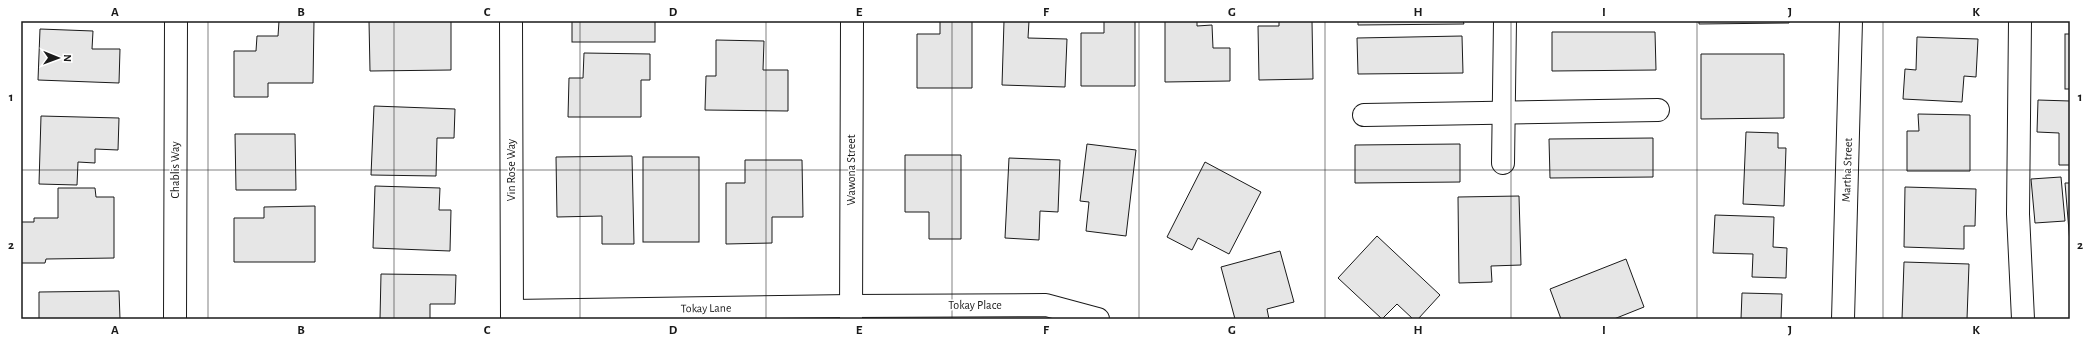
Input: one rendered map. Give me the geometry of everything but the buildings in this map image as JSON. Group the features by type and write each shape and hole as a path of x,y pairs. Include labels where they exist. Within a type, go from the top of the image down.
{"street":[{"name":"Chablis Way","path":"175,319 176,21"},
{"name":"Vin Rose Way","path":"511,21 512,315"},
{"name":"Wawona Street","path":"851,312 852,21"},
{"path":"1503,164 1505,21"},
{"name":"Martha Street","path":"1843,319 1851,21"},
{"path":"2020,21 2018,214 2024,319"},
{"path":"1364,115 1658,110"},
{"name":"Tokay Place","path":"851,312 1046,305 1098,319"},
{"name":"Tokay Lane","path":"512,315 851,312"}]}
